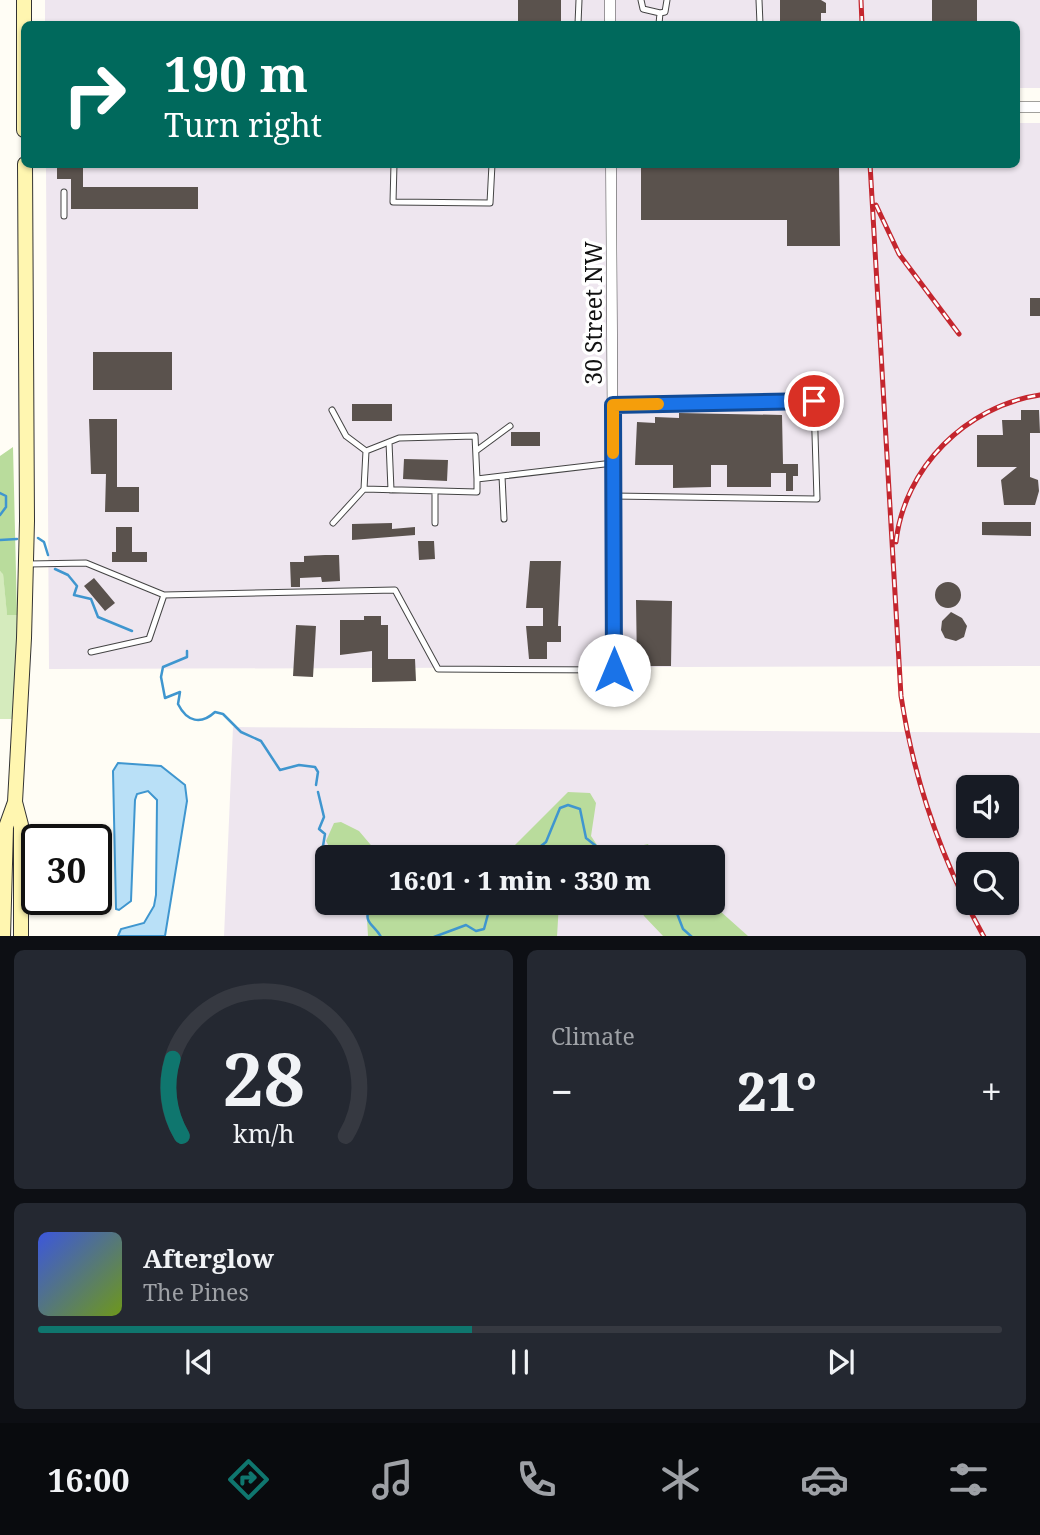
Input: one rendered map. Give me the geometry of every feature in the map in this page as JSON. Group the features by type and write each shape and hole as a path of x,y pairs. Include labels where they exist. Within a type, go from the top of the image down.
{"main road":[{"path":"24,0 24,21"},
{"path":"4,936 6,827 15,802 26,564 25,168"},
{"path":"15,802 21,825 21,936"},
{"path":"0,931 4,905"}],"street":[{"path":"610,0 610,21"},
{"path":"1020,107 1040,107"},
{"name":"30 Street NW","path":"611,168 614,670"}],"lane":[{"path":"578,21 579,0"},
{"path":"641,0 643,9 660,13 665,12 667,0"},
{"path":"759,0 760,21"},
{"path":"660,13 660,21"},
{"path":"394,168 393,202 490,203 492,168"},
{"path":"64,192 64,216"},
{"path":"613,405 814,401 817,499 613,496"},
{"path":"331,410 346,436 366,451"},
{"path":"475,451 510,426"},
{"path":"364,489 477,492 475,436 399,438 366,451"},
{"path":"389,442 391,489"},
{"path":"333,523 364,489 366,451"},
{"path":"477,479 613,463"},
{"path":"502,476 504,519"},
{"path":"435,491 435,523"},
{"path":"26,564 86,562 164,595 395,590 438,669 614,670"},
{"path":"91,652 149,639 164,595"}],"shaded area":[{"path":"45,0 1040,0 1040,88 1020,88 1020,21 45,21"},
{"path":"1020,123 1040,123 1040,666 49,669 46,168 1020,168"},
{"path":"233,727 1040,733 1040,936 224,936"}],"green space":[{"path":"13,447 17,615 7,615 3,574 0,571 0,456"},
{"path":"0,571 3,573 7,614 17,615 17,719 0,719"},
{"path":"568,792 590,793 596,803 591,836 597,845 515,845"},
{"path":"341,822 359,831 371,845 328,845 326,841 334,823"},
{"path":"367,915 558,915 557,936 368,936"},
{"path":"724,915 748,936 663,936 644,916"}],"water":[{"path":"118,763 161,766 185,785 187,801 165,936 118,936 121,929 144,923 154,906 157,800 148,791 137,794 131,901 119,910 116,909 113,771"}],"building":[{"path":"518,0 561,0 561,21 518,21"},
{"path":"780,0 821,0 826,3 826,13 821,13 821,21 780,21"},
{"path":"932,0 977,0 977,21 932,21"},
{"path":"57,168 83,168 83,187 198,187 198,209 71,209 71,179 57,179"},
{"path":"641,168 839,168 840,246 787,246 787,220 641,220"},
{"path":"1030,298 1040,298 1040,316 1030,316"},
{"path":"93,352 172,352 172,390 93,390"},
{"path":"352,404 392,404 392,421 352,421"},
{"path":"1021,410 1039,410 1040,433 1030,433 1030,477 1038,480 1039,491 1035,505 1004,505 1001,480 1017,467 977,467 977,435 1003,435 1002,420 1021,420"},
{"path":"679,413 782,415 783,464 798,464 798,476 793,476 793,491 786,491 786,473 771,473 771,487 727,487 727,465 711,465 711,487 673,488 673,465 635,465 637,422 655,423 655,417 679,418"},
{"path":"89,419 117,419 117,487 139,487 139,512 105,512 106,474 91,474"},
{"path":"511,432 540,432 540,446 511,446"},
{"path":"404,459 448,460 447,481 403,479"},
{"path":"982,522 1031,522 1031,536 982,535"},
{"path":"392,523 392,529 415,527 415,535 352,540 352,524"},
{"path":"116,527 132,527 132,552 147,552 147,562 112,562 112,552 116,552"},
{"path":"418,541 434,541 435,559 419,560"},
{"path":"339,555 340,581 322,582 321,577 300,578 300,587 291,587 290,562 304,562 304,556"},
{"path":"530,561 561,561 558,626 561,626 561,642 547,642 547,659 529,659 526,626 543,626 543,608 526,608"},
{"path":"94,578 115,603 105,611 84,586"},
{"path":"948,582 957,586 961,595 957,604 948,608 939,604 935,595 939,586"},
{"path":"636,600 672,601 671,666 637,666"},
{"path":"951,612 962,618 967,626 964,637 956,641 945,638 941,630 942,621"},
{"path":"364,616 381,616 381,625 388,625 388,659 415,659 416,681 372,682 372,651 340,655 340,620 364,620"},
{"path":"296,625 316,626 313,677 293,676"}],"waterway":[{"path":"0,493 6,496 6,507 0,515"},
{"path":"38,538 44,542 48,555"},
{"path":"0,540 17,539"},
{"path":"55,569 68,575 77,586 74,595 91,599 98,617 132,631"},
{"path":"187,651 187,657 163,667 161,677 165,698 180,692 178,704 186,715 195,720 205,719 215,712 223,714 241,732 261,741 280,770 299,765 315,767 318,772 316,785"},
{"path":"318,792 324,817 319,829 325,834 323,845"},
{"path":"542,845 560,808 568,805 580,809 586,838 595,845"},
{"path":"368,915 368,920 380,936"},
{"path":"437,936 466,925 476,931 484,929 488,915"},
{"path":"678,915 683,929 691,936"}],"railway":[{"path":"861,0 862,21"},
{"path":"870,168 901,696 914,759 932,820 955,879 983,936"},
{"path":"876,205 899,254 959,334"},
{"path":"896,542 901,515 911,489 943,445 987,412 1013,401 1040,395"}],"slow traffic":[{"path":"613,453 613,405 658,404"}],"route":[{"path":"614,670 613,405 814,401"}]}
